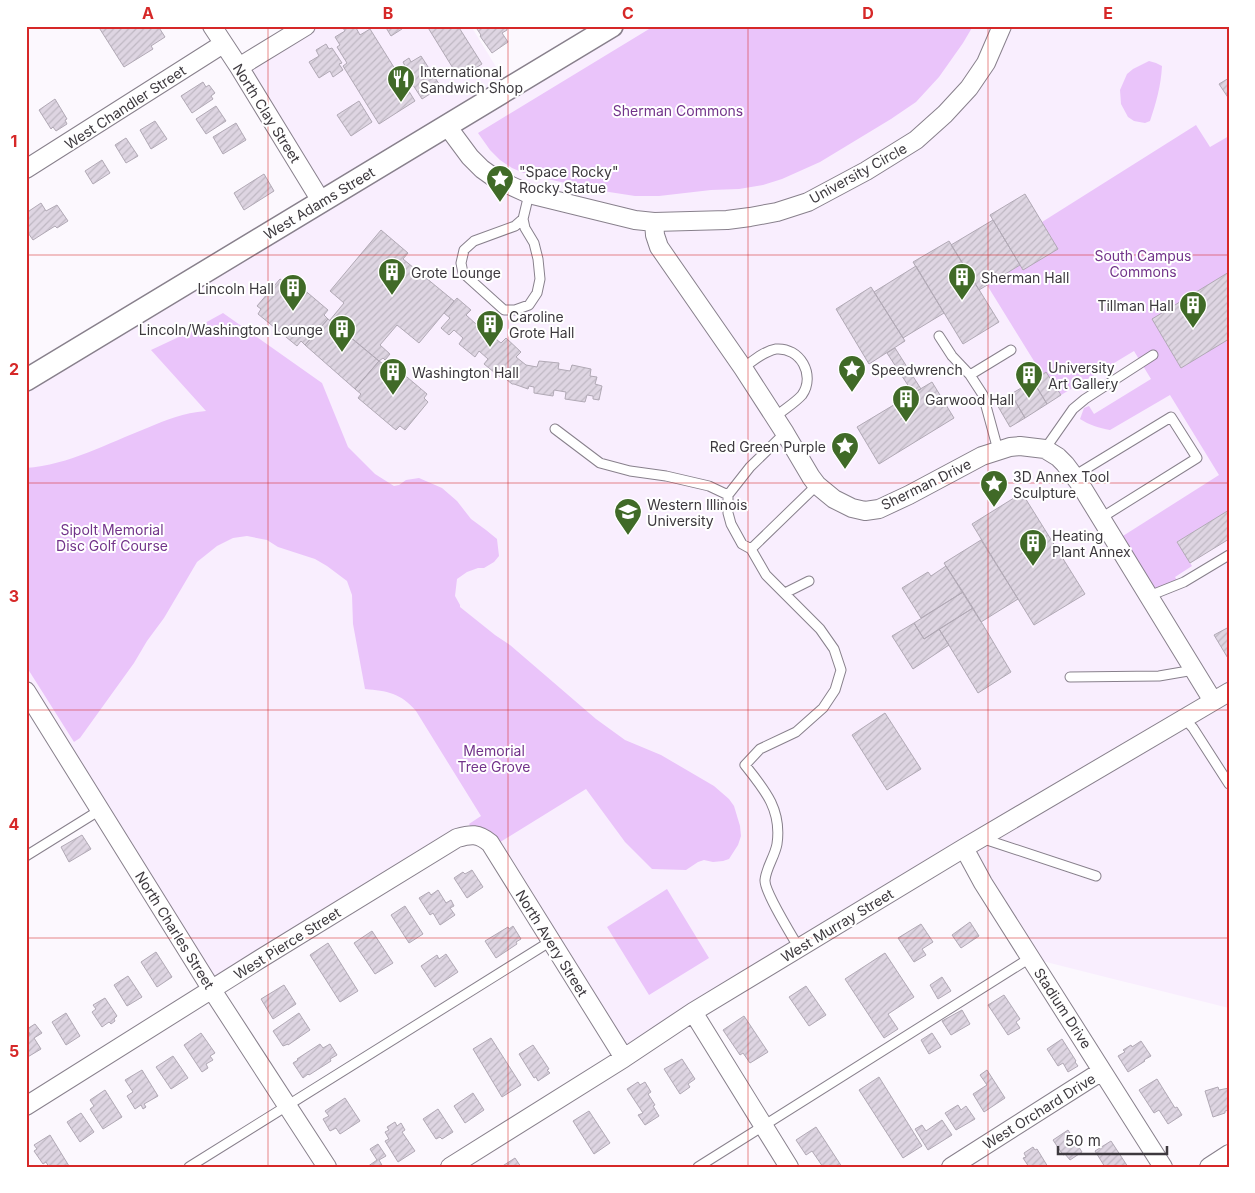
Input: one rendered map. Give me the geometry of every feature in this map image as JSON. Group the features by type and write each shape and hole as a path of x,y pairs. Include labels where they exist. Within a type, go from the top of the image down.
{"street":[{"name":"North Clay Street","path":"212,26 321,201"},
{"path":"239,67 306,26"},
{"name":"West Adams Street","path":"26,380 612,26"},
{"name":"University Circle","path":"447,126 470,157 482,169 529,194 635,220 654,222 750,218 808,202 866,172 916,140 945,114 969,88 986,63 1002,26"},
{"name":"West Chandler Street","path":"26,170 223,44"},
{"name":"Sherman Drive","path":"654,222 655,235 659,247 743,368 811,477 817,485 834,499 852,508 865,511 879,508 909,495 982,456 998,450 1020,446 1046,449"},
{"path":"1046,449 1058,457 1074,476 1213,701"},
{"name":"West Murray Street","path":"450,1167 624,1058 693,1012 964,848 1229,692"},
{"name":"North Charles Street","path":"27,693 212,990 327,1167"},
{"name":"West Pierce Street","path":"26,1106 457,838 469,834 475,835"},
{"name":"North Avery Street","path":"475,835 490,843 624,1058"},
{"name":"Stadium Drive","path":"964,848 983,884 1163,1167"},
{"path":"693,1012 789,1167"},
{"name":"West Orchard Drive","path":"951,1167 1102,1071"},
{"path":"1208,1167 1229,1154"}],"lane":[{"path":"523,218 514,226 474,241 464,250 460,263 464,273 504,310 515,310 529,306 537,294 540,279 538,259 534,243 525,228 523,218 529,194"},
{"path":"939,336 952,356 970,375 983,395 998,450"},
{"path":"743,368 768,351 778,349 787,350 802,360 808,378 806,387 801,395 775,417"},
{"path":"970,375 1010,350"},
{"path":"1046,449 1074,409 1085,399 1153,355"},
{"path":"1074,476 1171,417 1197,458 1101,518"},
{"path":"555,428 600,464 709,486 728,495"},
{"path":"785,433 750,467 728,495 728,513 731,524 742,544 751,549 766,574 820,629 834,649 841,670 835,690 823,708 796,732 760,749 745,765 773,805 777,822 777,845 764,881 769,895 800,948"},
{"path":"751,549 817,485"},
{"path":"1149,596 1184,582 1229,555"},
{"path":"785,593 809,581"},
{"path":"1070,677 1159,676 1194,670"},
{"path":"1184,718 1193,728 1229,784"},
{"path":"26,856 100,810"},
{"path":"981,838 1096,876"},
{"path":"189,1167 551,941"},
{"path":"698,1167 1030,958"}],"shaded area":[{"name":"Western Illinois University","path":"306,26 471,26 509,88 612,26 1229,26 1229,1008 1030,958 964,848 624,1058 475,835 212,990 26,691 26,380 321,201 239,67"}],"green space":[{"name":"Sherman Commons","path":"654,26 973,26 939,77 916,102 820,162 782,179 763,185 659,196 635,196 596,190 526,174 512,168 490,150 478,133"},
{"path":"1149,61 1162,66 1154,108 1150,121 1145,123 1134,121 1128,117 1121,104 1120,90 1127,74"},
{"name":"South Campus Commons","path":"1196,125 1210,147 1229,136 1229,510 1177,542 1192,566 1175,577 1179,584 1149,596 1115,541 1219,475 1170,395 1110,430 1094,426 1080,419 1084,408 1089,406 1094,414 1151,379 1134,351 1061,395 1046,372 1042,374 987,285 1020,265 1042,222"},
{"name":"Sipolt Memorial Disc Golf Course","path":"223,313 322,383 348,447 375,474 394,486 406,480 419,478 442,488 457,501 471,519 497,539 499,556 494,562 484,568 467,572 457,579 455,596 460,607 510,645 596,719 625,740 661,755 714,786 729,799 734,806 741,836 738,845 729,859 713,862 704,860 686,870 652,869 625,842 586,789 492,847 475,835 469,824 481,816 416,711 405,700 393,694 365,689 353,624 352,595 347,581 315,559 278,547 267,540 247,536 233,538 217,546 197,562 164,618 134,663 80,738 74,742 26,666 26,468 58,463 169,419 206,411 151,350"},
{"path":"667,889 709,958 649,995 607,927"}],"building":[{"path":"98,26 158,26 165,37 151,46 153,49 124,67"},
{"path":"355,26 360,35 370,29 415,101 379,124 343,66 347,63 337,47 340,45 335,37 345,31 343,28"},
{"path":"385,26 400,26 402,29 391,36"},
{"path":"427,26 458,26 482,64 459,78"},
{"path":"475,26 505,26 507,30 502,33 508,42 492,53"},
{"path":"326,44 329,49 332,48 342,63 339,64 343,70 333,77 330,71 319,78 309,62 319,56 316,50"},
{"path":"421,56 441,87 422,99 402,68 405,66 403,62 409,58 411,62"},
{"path":"1229,78 1229,99 1219,84"},
{"path":"203,82 206,87 209,85 215,93 211,96 213,99 192,113 181,96"},
{"path":"55,99 67,119 65,120 67,124 56,131 53,127 51,129 39,110"},
{"path":"359,101 372,122 351,136 337,115"},
{"path":"216,106 226,121 206,134 196,119"},
{"path":"155,121 167,139 151,149 140,130"},
{"path":"236,123 246,140 223,154 213,137"},
{"path":"126,138 138,156 126,163 115,145"},
{"path":"102,160 110,173 93,184 85,171"},
{"path":"264,174 274,191 244,210 234,193"},
{"path":"1025,194 1058,249 1023,270 990,215"},
{"path":"41,203 46,211 57,205 68,221 57,228 55,226 33,240 26,230 26,213"},
{"path":"993,220 1020,265 979,290 951,245"},
{"name":"Grote Lounge","path":"381,230 408,253 403,259 454,301 419,343 397,325 380,345 390,354 385,360 383,358 379,361 330,320 344,303 330,291"},
{"name":"Sherman Hall","path":"949,241 999,322 963,344 913,262"},
{"path":"916,266 944,313 903,338 874,292"},
{"name":"Tillman Hall","path":"1229,272 1229,339 1181,368 1152,319"},
{"name":"Lincoln Hall","path":"289,277 328,310 324,315 328,319 305,345 301,341 297,346 258,314 261,309 257,306 280,279 285,282"},
{"path":"871,287 905,341 869,364 836,309"},
{"name":"Caroline Grote Hall","path":"457,298 471,310 466,315 476,324 481,318 496,331 492,336 501,343 506,338 521,352 516,357 526,365 537,367 539,361 559,363 558,369 570,371 572,365 591,369 590,376 597,377 595,384 602,386 599,400 587,395 585,402 565,399 566,392 554,390 553,396 534,393 534,387 529,386 528,389 512,384 506,379 508,376 504,372 500,377 484,364 488,359 479,351 475,357 459,344 463,338 454,330 449,335 441,328 450,318 444,313"},
{"name":"Lincoln/Washington Lounge","path":"328,319 379,361 355,389 305,345"},
{"path":"895,348 921,389 913,393 887,353"},
{"name":"Washington Hall","path":"379,361 385,365 388,361 427,394 424,398 428,402 405,430 400,426 396,430 358,398 361,394 355,389"},
{"path":"1046,372 1061,395 1047,404 1033,381"},
{"name":"University Art Gallery","path":"1033,381 1047,404 1025,418 1011,394"},
{"name":"Garwood Hall","path":"932,382 954,418 879,464 857,427"},
{"path":"1011,394 1025,418 1010,427 996,403"},
{"name":"Heating Plant Annex","path":"1022,493 1085,594 1034,625 972,524"},
{"path":"1229,510 1229,539 1190,563 1177,542"},
{"path":"981,540 1018,599 981,622 944,563"},
{"path":"946,566 963,592 921,618 902,588 928,572 931,576"},
{"path":"963,592 973,608 924,639 914,623"},
{"path":"973,608 1011,672 978,693 939,629"},
{"path":"914,623 924,639 939,629 949,645 913,669 892,636"},
{"path":"1229,627 1229,660 1214,635"},
{"path":"885,713 921,769 887,790 852,735"},
{"path":"82,835 91,849 69,862 61,847"},
{"path":"472,870 483,887 467,898 454,878 463,872 465,874"},
{"path":"438,890 446,903 451,900 454,906 450,908 455,915 440,925 433,913 430,915 419,898 429,892 431,895"},
{"path":"405,906 423,934 409,943 391,915"},
{"path":"970,922 979,936 961,948 952,935"},
{"path":"921,924 933,942 922,949 926,955 914,962 898,938"},
{"path":"513,926 521,939 516,942 517,944 496,958 485,941"},
{"path":"372,931 393,963 375,974 354,943"},
{"path":"328,943 358,991 340,1002 310,955"},
{"path":"156,952 172,977 157,987 141,962"},
{"path":"885,953 914,997 888,1014 898,1029 884,1038 845,979"},
{"path":"446,954 458,972 435,987 421,966 437,955 439,959"},
{"path":"128,976 142,997 127,1006 114,985"},
{"path":"942,977 951,991 938,999 930,985"},
{"path":"284,985 296,1004 273,1019 261,999"},
{"path":"806,986 826,1015 809,1026 789,997"},
{"path":"1004,995 1020,1019 1016,1022 1020,1028 1008,1035 988,1005"},
{"path":"105,998 117,1016 111,1024 109,1022 102,1027 92,1012 96,1009 93,1005"},
{"path":"962,1010 970,1024 951,1035 942,1021"},
{"path":"66,1013 80,1036 66,1045 52,1022"},
{"path":"299,1013 310,1030 288,1045 283,1046 273,1031"},
{"path":"744,1016 768,1052 750,1063 743,1053 740,1055 723,1030"},
{"path":"35,1024 42,1033 34,1038 41,1049 26,1058 26,1036 30,1034 27,1029"},
{"path":"201,1033 215,1053 210,1056 213,1060 206,1064 208,1068 202,1072 184,1045"},
{"path":"932,1033 941,1047 929,1054 921,1040"},
{"path":"491,1038 521,1085 502,1097 473,1049"},
{"path":"1062,1039 1078,1066 1068,1072 1063,1063 1058,1066 1047,1049"},
{"path":"1141,1041 1151,1056 1128,1072 1118,1056 1125,1052 1123,1050"},
{"path":"320,1044 323,1048 330,1044 337,1055 330,1059 331,1061 303,1078 293,1063"},
{"path":"533,1045 550,1073 538,1081 536,1077 534,1078 519,1054"},
{"path":"173,1056 188,1078 171,1089 156,1067"},
{"path":"682,1059 695,1079 688,1084 690,1087 680,1094 664,1069"},
{"path":"142,1070 158,1096 144,1104 146,1107 143,1109 141,1105 135,1109 127,1096 133,1092 125,1080"},
{"path":"987,1070 1005,1098 984,1112 973,1094 987,1085 980,1075"},
{"path":"879,1077 922,1146 903,1158 859,1090"},
{"path":"1157,1079 1175,1108 1177,1107 1182,1115 1168,1124 1159,1110 1154,1113 1139,1090"},
{"path":"638,1082 640,1085 645,1082 651,1092 648,1094 659,1116 645,1125 638,1115 643,1113 627,1089"},
{"path":"1218,1087 1219,1090 1229,1088 1229,1110 1213,1117 1205,1091"},
{"path":"105,1090 122,1117 103,1129 90,1109 94,1106 90,1100"},
{"path":"473,1093 484,1110 465,1123 454,1106"},
{"path":"345,1098 360,1121 340,1134 336,1128 330,1131 323,1119 329,1116 325,1111"},
{"path":"958,1105 961,1110 966,1106 975,1119 956,1130 945,1113"},
{"path":"438,1109 453,1132 442,1139 440,1137 436,1139 423,1119"},
{"path":"589,1111 610,1143 594,1154 573,1121"},
{"path":"81,1113 94,1132 80,1142 67,1122"},
{"path":"942,1120 952,1135 928,1150 915,1129 922,1125 926,1131"},
{"path":"395,1122 397,1126 401,1123 405,1130 402,1132 415,1151 398,1162 385,1141 389,1139 385,1132 389,1130 387,1127"},
{"path":"816,1127 842,1167 823,1167 812,1151 806,1155 796,1140"},
{"path":"1068,1130 1082,1152 1070,1160 1065,1154 1063,1155 1053,1140"},
{"path":"50,1135 68,1167 49,1167 46,1162 43,1164 34,1151 37,1149 34,1145"},
{"path":"1111,1141 1128,1167 1105,1167 1095,1151"},
{"path":"378,1144 386,1156 379,1160 383,1167 367,1167 377,1160 370,1149"},
{"path":"1033,1147 1035,1150 1037,1149 1048,1167 1029,1167 1023,1158 1026,1157 1024,1153"},
{"path":"515,1158 521,1167 501,1167"}],"place":[{"name":"International Sandwich Shop","path":"401,103"},
{"name":"\"Space Rocky\" Rocky Statue","path":"500,203"},
{"name":"Grote Lounge","path":"392,296"},
{"name":"Sherman Hall","path":"962,301"},
{"name":"Lincoln Hall","path":"293,312"},
{"name":"Tillman Hall","path":"1193,329"},
{"name":"Caroline Grote Hall","path":"490,348"},
{"name":"Lincoln/Washington Lounge","path":"342,353"},
{"name":"Speedwrench","path":"852,393"},
{"name":"Washington Hall","path":"393,396"},
{"name":"University Art Gallery","path":"1029,399"},
{"name":"Garwood Hall","path":"906,423"},
{"name":"Red Green Purple","path":"845,470"},
{"name":"3D Annex Tool Sculpture","path":"994,508"},
{"name":"Western Illinois University","path":"628,536"},
{"name":"Heating Plant Annex","path":"1033,567"}],"park label":[{"name":"Memorial Tree Grove","path":"494,758"}]}
